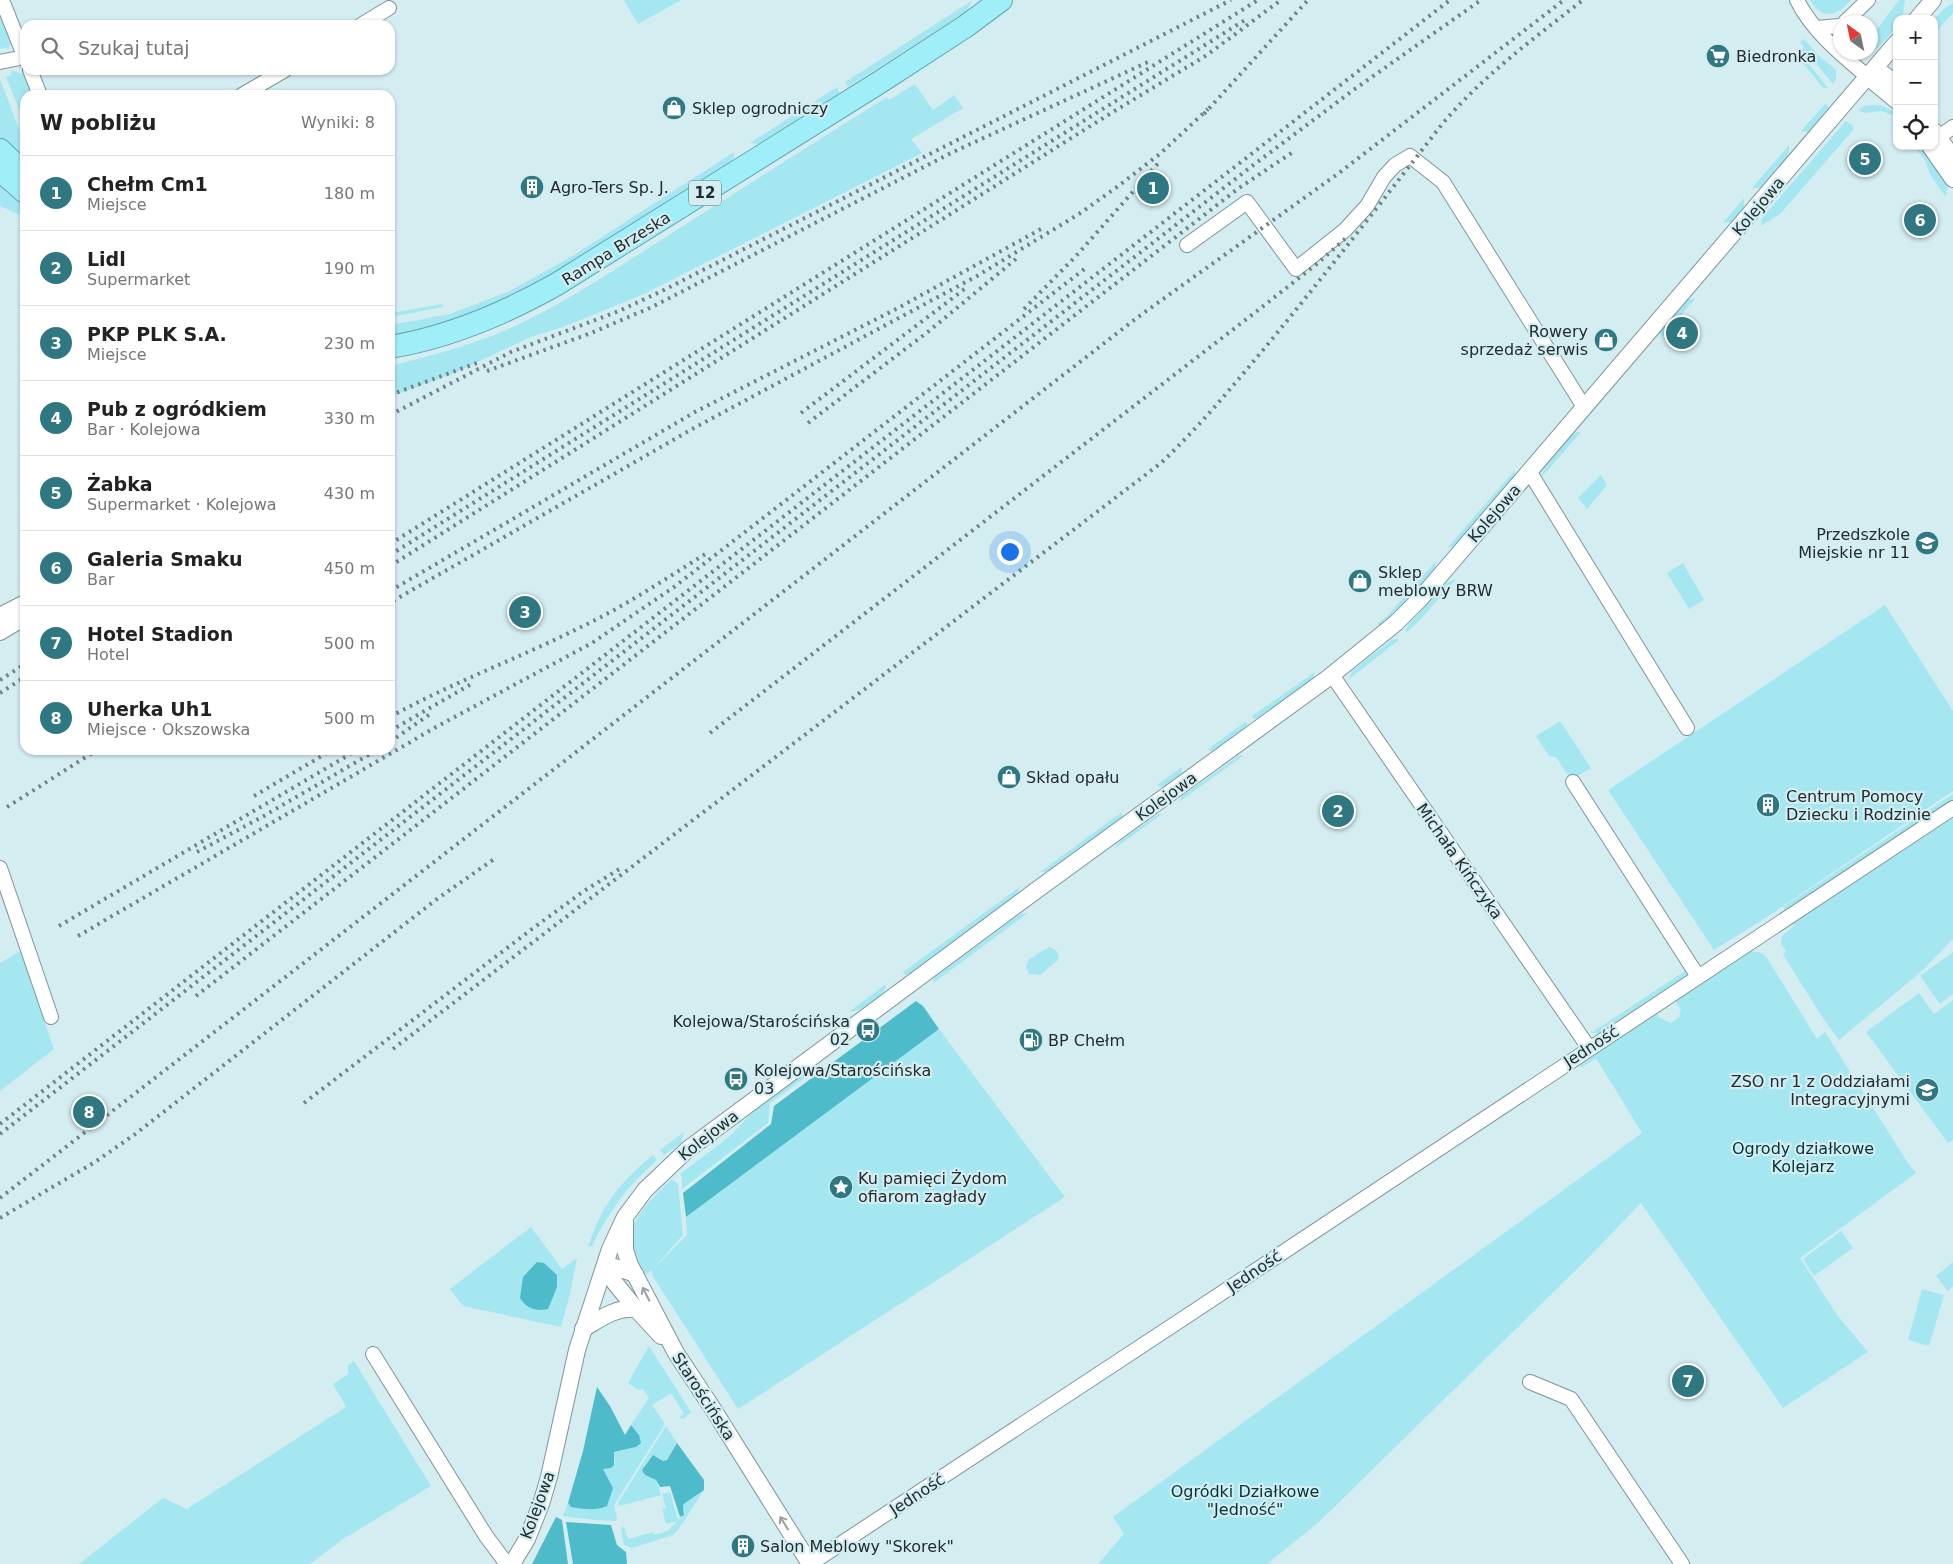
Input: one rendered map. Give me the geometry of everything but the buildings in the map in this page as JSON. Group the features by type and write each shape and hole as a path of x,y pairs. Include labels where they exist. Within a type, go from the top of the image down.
{"highway":[{"name":"Rampa Brzeska","path":"395,346 443,335 480,322 557,284 880,82 966,26 1001,0"},
{"path":"0,150 20,169"},
{"path":"0,170 20,188"}],"street":[{"path":"2,0 20,45"},
{"path":"1797,0 1817,28 1845,58 1893,82"},
{"path":"1852,15 1868,0"},
{"path":"369,20 389,8"},
{"path":"1817,28 1833,27"},
{"name":"Kolejowa","path":"512,1564 527,1539 541,1504 583,1329 610,1249 625,1217 645,1190 687,1150 1041,887 1332,675 1396,623 1420,599 1893,47"},
{"path":"0,62 20,58"},
{"path":"1871,72 1893,97"},
{"path":"32,75 38,90"},
{"path":"251,90 276,75"},
{"path":"1938,136 1953,127"},
{"path":"1938,143 1953,158"},
{"path":"1938,148 1953,180"},
{"path":"1187,245 1247,202 1296,270 1345,230 1368,206 1384,177 1395,165 1410,156 1443,182 1584,407"},
{"path":"1530,471 1687,728"},
{"path":"0,616 20,606"},
{"path":"0,632 20,620"},
{"name":"Michała Kińczyka","path":"1332,675 1589,1048"},
{"path":"1573,782 1697,975"},
{"name":"Jedność","path":"810,1564 1041,1414 1697,975 1953,808"},
{"path":"0,868 51,1017"},
{"name":"Starościńska","path":"625,1217 625,1250 635,1274 676,1353 810,1564"},
{"path":"635,1274 615,1267 605,1267 611,1278 636,1309 676,1353"},
{"path":"583,1329 622,1308 636,1309"},
{"path":"373,1354 486,1536 507,1564"},
{"path":"1530,1382 1571,1399 1682,1564"}],"green space":[{"path":"624,0 681,0 638,24"},
{"path":"973,0 966,12 848,87 845,82"},
{"path":"1810,0 1851,0 1841,10 1830,14 1820,11"},
{"path":"1899,0 1905,0 1903,15 1893,15 1893,31 1878,47 1878,28"},
{"path":"1953,3 1953,13 1938,30 1938,15"},
{"path":"0,13 12,40 8,50 6,47 0,48"},
{"path":"1804,39 1818,55 1836,70 1836,79 1833,84 1813,60 1808,63 1828,88 1823,88 1796,54 1804,47 1800,42"},
{"path":"11,70 20,73 20,75 25,75 32,90 20,90 20,112 6,77 11,75"},
{"path":"0,79 20,132 20,163 0,145"},
{"path":"915,84 933,110 954,95 963,108 911,139 922,153 644,294 563,327 531,337 452,374 395,395 395,365 468,345 534,317 574,295 887,97 889,100"},
{"path":"837,87 840,93 759,144 750,143"},
{"path":"1825,104 1829,107 1808,132 1801,131"},
{"path":"1864,106 1883,106 1893,111 1893,114 1881,111 1865,113 1858,110"},
{"path":"1846,121 1853,126 1853,130 1781,213 1761,226 1762,218"},
{"path":"1789,145 1787,157 1762,187 1752,188"},
{"path":"1917,150 1925,150 1948,184 1945,196 1931,176 1924,158"},
{"path":"734,152 734,158 729,163 578,263 483,314 395,336 395,324 450,314 510,291 574,255"},
{"path":"0,179 20,194 20,215 0,206"},
{"path":"1744,198 1744,207 1731,222 1723,223"},
{"path":"1695,299 1661,338 1660,330 1684,301"},
{"path":"442,304 443,307 395,316 395,312"},
{"path":"1581,432 1541,478 1544,469 1572,435"},
{"path":"1515,470 1515,477 1459,544 1448,547"},
{"path":"1601,475 1607,485 1587,509 1578,498"},
{"path":"1436,561 1434,574 1382,626 1377,624 1387,616"},
{"path":"1683,563 1704,600 1689,609 1667,573"},
{"path":"1456,579 1406,633 1409,624 1446,583"},
{"path":"1885,605 1953,711 1953,791 1767,917 1714,950 1608,790"},
{"path":"1392,640 1399,640 1349,679 1352,671"},
{"path":"1315,672 1313,679 1273,709 1255,720 1252,716"},
{"path":"1560,721 1591,768 1571,780 1556,757 1549,756 1536,736"},
{"path":"1245,722 1248,725 1215,752 1208,749"},
{"path":"1240,755 1243,756 1179,802 1182,796"},
{"path":"1182,767 1181,776 1173,783 1164,787 1157,785"},
{"path":"1953,794 1953,801 1785,910 1783,907"},
{"path":"1122,812 1122,818 1051,871 1040,872"},
{"path":"1158,814 1162,814 1114,849 1121,840"},
{"path":"1953,817 1953,939 1922,971 1839,1040 1820,1014 1783,954 1786,951 1781,944 1782,936 1794,926 1792,922"},
{"path":"1021,886 1016,897 912,973 905,975 903,972"},
{"path":"1028,913 932,984 935,977 1020,914"},
{"path":"1049,947 1057,952 1058,960 1040,975 1029,974 1026,967 1029,959"},
{"path":"1751,949 1753,952 1761,953 1767,958 1817,1039 1825,1032 1916,1173 1800,1258 1837,1315 1868,1352 1783,1408 1641,1203 1584,1262 1319,1522 1267,1564 1098,1564 1124,1534 1113,1517 1642,1133 1596,1058 1581,1068 1578,1063 1658,1010 1658,1017 1671,1023 1679,1017 1681,1010 1674,1000"},
{"path":"20,951 54,1049 0,1091 0,963"},
{"path":"1953,952 1953,994 1940,1004 1920,976"},
{"path":"1685,971 1687,975 1599,1033 1591,1033"},
{"path":"886,984 878,998 860,1009 850,1011"},
{"name":"ZSO nr 1 z Oddziałami Integracyjnymi","path":"1919,993 1934,1014 1953,1000 1953,1140 1948,1143 1866,1032"},
{"path":"939,1029 1065,1197 738,1409 652,1275 652,1270 643,1276 633,1261 630,1252 630,1240 636,1220 649,1202 672,1179 678,1184 683,1235 653,1269 687,1235 686,1217"},
{"path":"809,1067 813,1072 770,1103 768,1123 682,1189 682,1177 680,1174 729,1137 761,1103"},
{"path":"684,1132 681,1143 664,1155 660,1150"},
{"path":"653,1155 657,1160 620,1199 592,1246 588,1247 599,1219 613,1196 630,1175"},
{"path":"531,1227 562,1269 577,1258 561,1327 463,1306 450,1289"},
{"path":"1841,1231 1853,1248 1814,1276 1803,1259"},
{"path":"1953,1262 1953,1286 1948,1291 1936,1276"},
{"path":"1922,1289 1944,1295 1929,1346 1908,1340"},
{"path":"649,1346 691,1412 683,1419 679,1418 684,1414 671,1393 652,1405 665,1424 614,1505 616,1521 563,1516 568,1503 571,1507 613,1488 603,1469 611,1468 615,1463 613,1453 636,1447 639,1435 631,1425 649,1398 643,1389 638,1390 628,1383"},
{"path":"354,1361 431,1486 343,1539 310,1564 79,1564 163,1498 187,1509 346,1407 333,1384 348,1374 348,1365"},
{"path":"666,1426 677,1443 667,1460 663,1461 653,1455 644,1466 645,1475 656,1480 661,1495 619,1506 618,1503"},
{"path":"704,1490 673,1535 632,1548 624,1545 621,1528 624,1527 628,1539 653,1532 654,1535 668,1531 677,1521 666,1524 662,1509 666,1508 662,1494 670,1492 678,1520 685,1513 683,1505"}],"shaded area":[{"path":"916,1001 923,1006 939,1029 686,1217 683,1193 771,1124 774,1106"},
{"path":"537,1262 544,1263 557,1275 557,1287 548,1309 539,1310 532,1308 520,1298 523,1277"},
{"path":"597,1387 610,1406 625,1435 631,1425 639,1435 641,1443 636,1447 614,1452 614,1465 611,1468 603,1469 613,1488 607,1506 594,1509 571,1507 568,1503 583,1451"},
{"path":"677,1443 704,1480 704,1490 683,1505 684,1515 680,1517 670,1486 660,1487 656,1480 645,1475 642,1470 653,1455 663,1461 667,1460"},
{"path":"556,1517 562,1520 568,1564 532,1564"},
{"path":"566,1522 611,1525 617,1545 626,1552 627,1564 573,1564"}],"railway":[{"path":"395,412 511,352 619,311 662,291 1231,0"},
{"path":"395,541 1258,0"},
{"path":"395,563 1108,115 1207,55 1281,0"},
{"path":"1204,114 1308,0"},
{"path":"0,1124 1450,0"},
{"path":"0,1134 1256,163 1352,91 1481,0"},
{"path":"0,1198 1138,317 1339,173 1564,0"},
{"path":"393,1049 1161,463 1205,418 1273,338 1443,123 1492,73 1583,0"},
{"path":"395,552 1245,20"},
{"path":"487,371 591,333 652,307 951,153 1148,62"},
{"path":"395,600 694,428 977,276 1079,214 1117,187 1161,153 1208,109"},
{"path":"196,996 1239,188 1293,152"},
{"path":"1024,309 1077,255 1161,160"},
{"path":"395,588 695,412 898,308 1041,229"},
{"path":"710,733 1257,311 1318,263 1347,237"},
{"path":"808,423 929,331 1016,259"},
{"path":"395,751 592,643 674,587 1087,267"},
{"path":"801,413 966,288"},
{"path":"395,393 477,363"},
{"path":"395,714 437,693 596,620 707,553"},
{"path":"0,680 20,667"},
{"path":"0,693 20,680"},
{"path":"395,728 473,683"},
{"path":"395,739 433,712"},
{"path":"7,807 89,755"},
{"path":"254,796 324,755"},
{"path":"59,926 349,755"},
{"path":"197,852 262,817 368,755"},
{"path":"78,936 388,755"},
{"path":"0,1218 95,1162 134,1135 437,899 497,857"},
{"path":"304,1103 532,929 584,891 621,868"}],"place":[{"name":"Biedronka","path":"1718,56"},
{"name":"Sklep ogrodniczy","path":"674,108"},
{"name":"Żabka","path":"1865,159"},
{"name":"Agro-Ters Sp. J.","path":"532,187"},
{"name":"Chełm Cm1","path":"1153,188"},
{"name":"Galeria Smaku","path":"1920,220"},
{"name":"Pub z ogródkiem","path":"1682,333"},
{"name":"Rowery sprzedaż serwis","path":"1606,340"},
{"name":"Przedszkole Miejskie nr 11","path":"1927,543"},
{"name":"Sklep meblowy BRW","path":"1360,581"},
{"name":"PKP PLK S.A.","path":"525,612"},
{"name":"Skład opału","path":"1009,777"},
{"name":"Centrum Pomocy Dziecku i Rodzinie","path":"1768,805"},
{"name":"Lidl","path":"1338,811"},
{"name":"Kolejowa/Starościńska 02","path":"868,1030"},
{"name":"BP Chełm","path":"1031,1040"},
{"name":"Kolejowa/Starościńska 03","path":"736,1079"},
{"name":"ZSO nr 1 z Oddziałami Integracyjnymi","path":"1927,1090"},
{"name":"Uherka Uh1","path":"89,1112"},
{"name":"Ku pamięci Żydom ofiarom zagłady","path":"841,1187"},
{"name":"Hotel Stadion","path":"1688,1381"},
{"name":"Salon Meblowy \"Skorek\"","path":"743,1546"}],"park label":[{"name":"Ogrody działkowe Kolejarz","path":"1803,1157"},
{"name":"Ogródki Działkowe \"Jedność\"","path":"1245,1500"}]}
